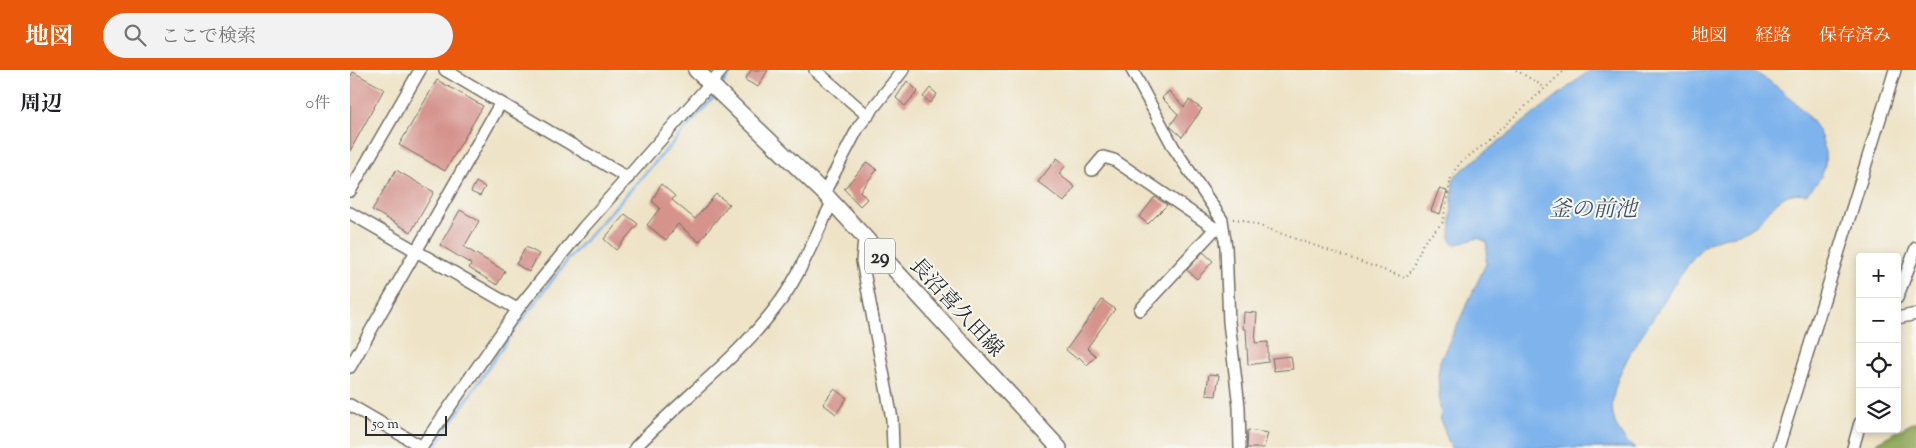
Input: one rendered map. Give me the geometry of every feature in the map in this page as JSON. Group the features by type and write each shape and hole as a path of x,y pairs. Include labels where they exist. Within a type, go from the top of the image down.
{"main road":[{"name":"長沼喜久田線","path":"696,70 828,198 1059,448"}],"street":[{"path":"350,192 420,70"},
{"path":"444,70 628,178"},
{"path":"350,405 421,448 517,310 563,252 722,70"},
{"path":"814,70 868,116"},
{"path":"635,448 742,345 775,308 794,279 854,133 903,70"},
{"path":"1132,70 1174,148 1220,225 1239,407 1240,448"},
{"path":"1778,448 1896,70"},
{"path":"350,367 500,104"},
{"path":"1092,170 1100,158 1112,159 1220,225"},
{"path":"350,213 517,310"},
{"path":"1140,310 1220,225"},
{"path":"864,239 862,261 891,410 893,448"},
{"path":"1901,287 1916,248"},
{"path":"1901,317 1916,314"},
{"path":"1853,448 1857,433"}],"path":[{"path":"1516,70 1546,88"},
{"path":"1220,225 1243,220 1406,278 1413,269 1423,243 1443,222 1451,177 1461,162 1482,146 1565,70"}],"green space":[{"path":"1916,421 1916,448 1875,448 1877,442 1894,433 1901,433 1901,429"}],"water":[{"name":"釜の前池","path":"1590,70 1747,70 1756,73 1790,98 1810,118 1817,128 1824,146 1824,169 1818,182 1806,194 1787,196 1774,205 1763,218 1748,230 1717,239 1705,245 1677,280 1626,362 1618,380 1613,399 1613,416 1620,433 1635,448 1451,448 1441,422 1438,376 1440,361 1486,264 1487,242 1478,238 1453,245 1450,237 1453,181 1456,175"}],"building":[{"path":"751,70 768,70 758,87 745,80"},
{"path":"353,72 384,89 350,151 350,77"},
{"path":"437,80 483,106 445,171 399,145"},
{"path":"907,81 918,91 905,106 896,98"},
{"path":"930,88 937,94 930,103 923,97"},
{"path":"1169,91 1184,107 1189,100 1202,109 1182,137 1170,126 1178,114 1162,98"},
{"path":"1057,158 1066,165 1059,174 1075,187 1064,202 1038,182"},
{"path":"867,162 877,170 860,191 867,199 860,206 844,189"},
{"path":"396,170 434,192 411,232 372,210"},
{"path":"476,182 485,187 480,196 471,192"},
{"path":"661,184 675,196 672,200 695,219 716,194 729,204 699,242 678,224 666,240 647,225 660,208 652,201"},
{"path":"1439,189 1447,191 1440,214 1431,211"},
{"path":"1155,197 1167,205 1148,224 1139,217"},
{"path":"460,210 479,221 464,247 505,271 497,285 469,268 471,264 440,245"},
{"path":"625,214 638,224 616,250 604,239"},
{"path":"526,247 539,254 529,272 516,264"},
{"path":"1203,252 1213,261 1197,279 1187,270"},
{"path":"1102,300 1115,309 1087,348 1096,356 1087,365 1079,357 1077,359 1066,350"},
{"path":"1244,312 1257,313 1255,343 1268,342 1268,362 1248,365 1246,329 1243,329"},
{"path":"1291,356 1293,369 1274,371 1272,358"},
{"path":"1209,374 1219,375 1216,396 1206,395"},
{"path":"834,389 847,398 836,414 823,404"},
{"path":"1248,430 1268,433 1264,448 1247,448"}],"waterway":[{"path":"721,87 731,70"},
{"path":"434,448 514,330 570,257 715,96"}]}
